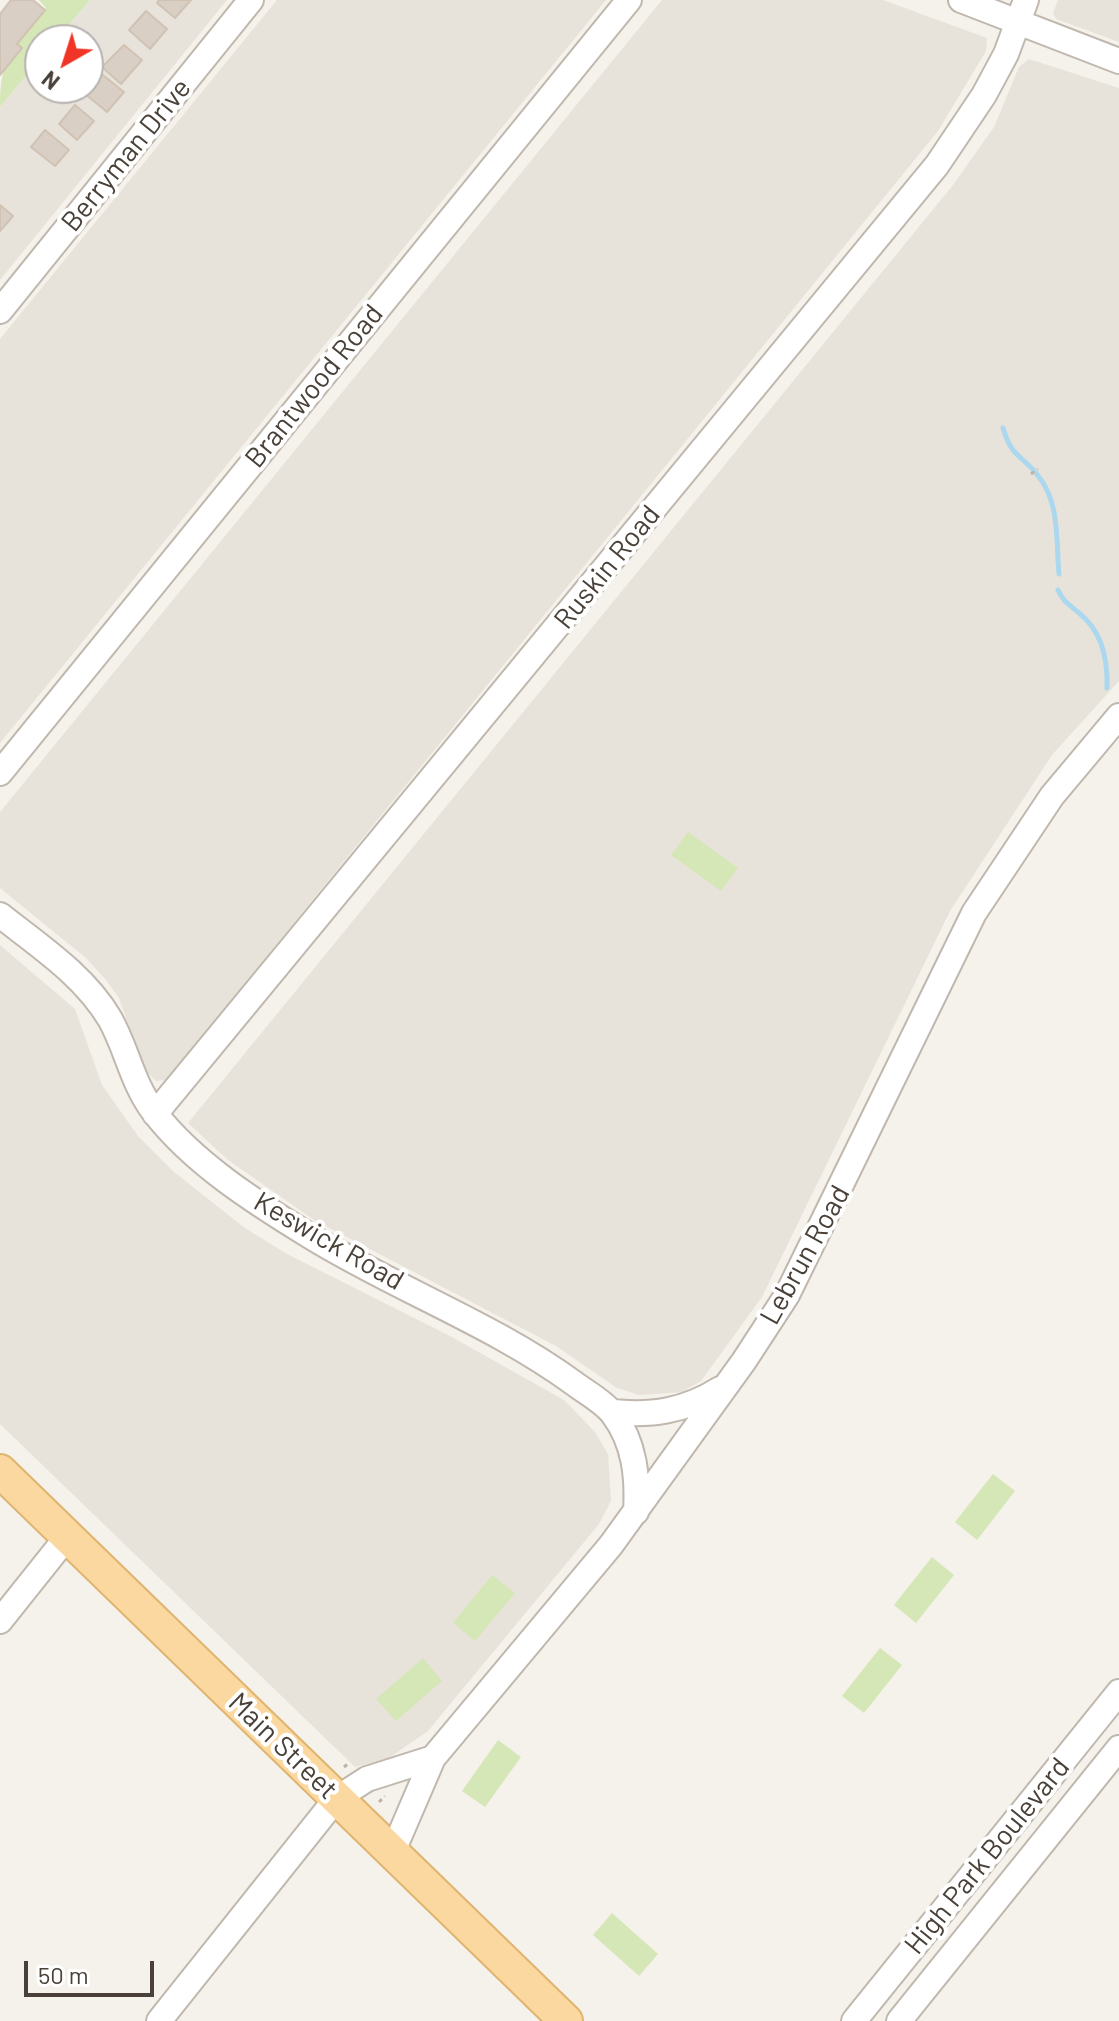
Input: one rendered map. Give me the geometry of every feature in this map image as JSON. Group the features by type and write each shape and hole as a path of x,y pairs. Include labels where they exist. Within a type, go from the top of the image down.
{"main road":[{"name":"Main Street","path":"0,1471 566,2021"}],"street":[{"name":"Berryman Drive","path":"0,311 251,0"},
{"name":"Brantwood Road","path":"0,773 629,0"},
{"path":"961,0 1022,10 1119,61"},
{"name":"Ruskin Road","path":"155,1114 937,165 984,95 1022,10"},
{"name":"Lebrun Road","path":"393,1851 433,1758 636,1512 787,1295 818,1237 924,1009 974,913 1052,796 1119,716"},
{"name":"Keswick Road","path":"0,915 63,965 96,999 111,1021 134,1080 155,1114 208,1164 263,1207 313,1238 554,1369 612,1412 634,1460 636,1512"},
{"path":"612,1412 643,1415 673,1411 702,1400 728,1383"},
{"path":"0,1621 67,1537"},
{"name":"High Park Boulevard","path":"867,2017 1119,1692"},
{"name":"High Park Boulevard","path":"899,2021 1119,1748"},
{"path":"159,2021 336,1799 367,1779 433,1758"}],"path":[{"path":"1031,474 1038,469"},
{"path":"344,1767 349,1763"},
{"path":"379,1802 385,1796"}],"shaded area":[{"path":"90,0 227,0 0,280 0,107 24,78 24,104 104,104 104,24 70,24"},
{"path":"277,0 606,0 0,743 0,339"},
{"path":"662,0 883,0 987,38 986,51 938,131 166,1080 156,1081 144,1069 119,998 106,980 86,958 0,888 0,812"},
{"path":"1058,0 1119,0 1119,42 1056,19 1053,13"},
{"path":"1029,59 1119,88 1119,681 1052,755 950,911 762,1297 701,1381 682,1392 639,1395 617,1388 556,1346 314,1220 228,1160 188,1123 953,185 994,127 1019,67"},
{"path":"0,945 75,1009 102,1085 138,1136 174,1172 245,1228 287,1254 450,1336 564,1400 595,1432 608,1454 611,1501 599,1524 428,1731 389,1758 355,1767 0,1424"}],"green space":[{"path":"39,0 90,0 70,24 32,24 46,8"},
{"path":"24,33 24,78 0,107 3,75 11,52"},
{"path":"688,832 738,868 721,891 671,855"},
{"path":"993,1474 1015,1491 977,1540 955,1522"},
{"path":"932,1557 954,1575 916,1623 894,1605"},
{"path":"492,1575 515,1593 475,1641 453,1623"},
{"path":"880,1648 902,1665 864,1713 842,1696"},
{"path":"423,1658 442,1681 396,1721 376,1699"},
{"path":"498,1740 521,1757 485,1807 462,1791"},
{"path":"612,1913 658,1954 639,1976 593,1935"}],"building":[{"path":"11,0 33,0 45,10 33,24 24,24 24,36 17,44 22,48 0,75 0,14"},
{"path":"159,0 191,0 175,18 157,3"},
{"path":"146,11 167,29 150,49 129,30"},
{"path":"124,45 142,60 121,84 104,69 104,65"},
{"path":"104,76 124,92 107,112 97,104 104,104"},
{"path":"75,105 94,121 77,140 59,124"},
{"path":"45,130 69,150 55,166 31,147"},
{"path":"0,205 13,216 0,231"}],"waterway":[{"path":"1003,428 1010,446 1039,477 1051,499 1056,523 1059,574"},
{"path":"1058,590 1065,601 1087,620 1098,637 1105,657 1107,688"}]}
